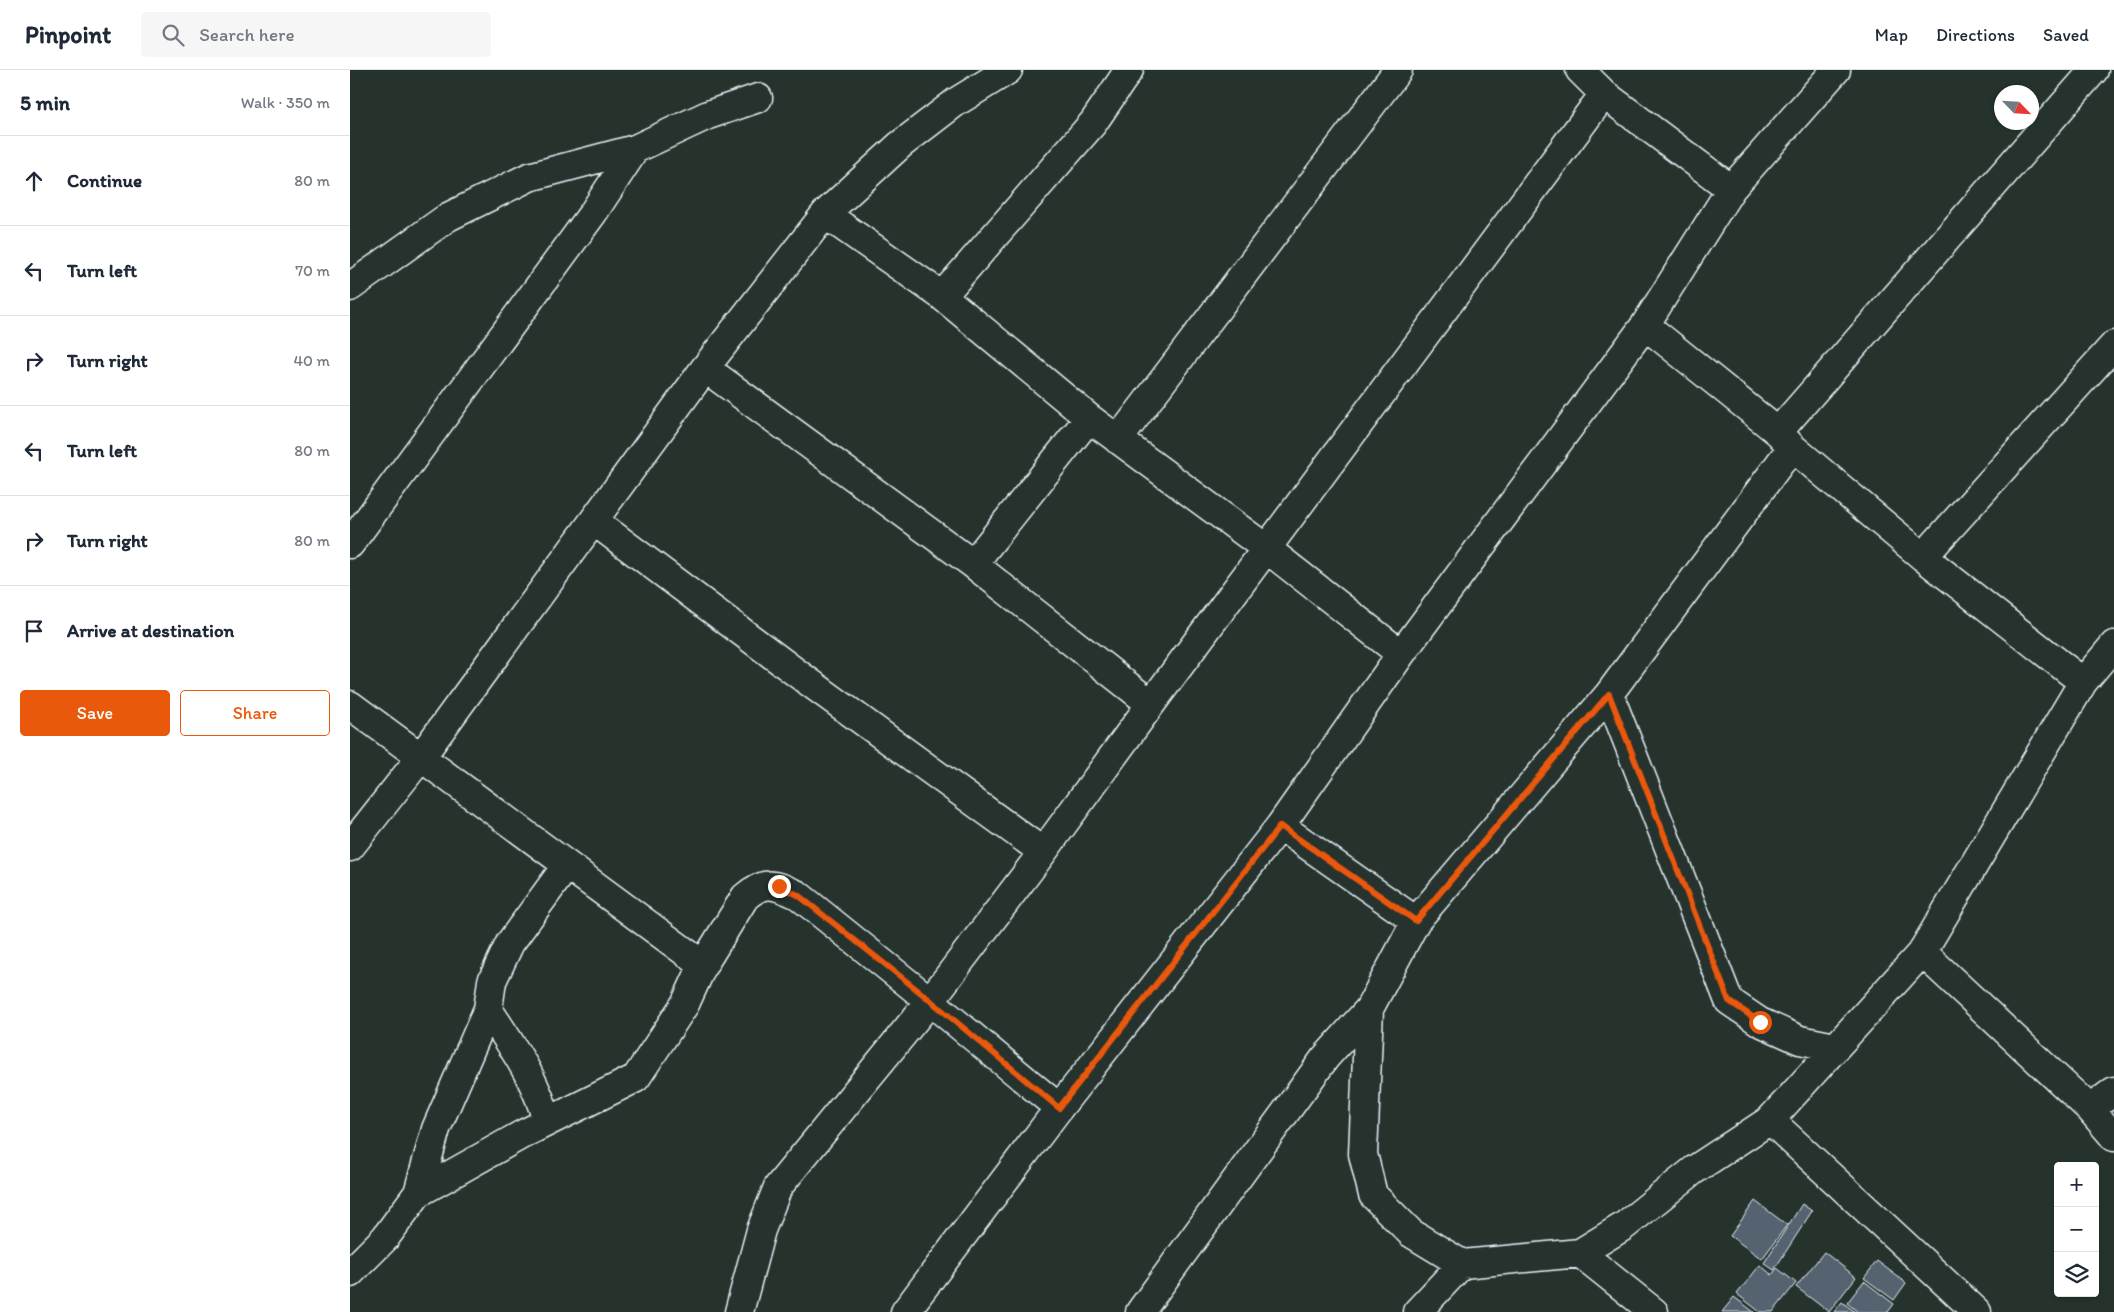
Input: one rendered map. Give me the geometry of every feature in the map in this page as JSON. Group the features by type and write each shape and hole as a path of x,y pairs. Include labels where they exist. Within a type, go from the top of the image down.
{"street":[{"path":"350,848 421,757 706,368 824,214 900,145 956,102 1008,70"},
{"path":"942,296 1092,124 1130,70"},
{"path":"1118,440 1398,70"},
{"path":"905,1312 1059,1108 1280,826 1400,654 1645,325 1731,189 1836,70"},
{"path":"1140,1312 1326,1058 1369,1009 1416,921 1609,694 1785,439 2094,70"},
{"path":"1583,71 1604,94 1731,189"},
{"path":"739,1312 762,1230 778,1187 930,1000 1043,852 1604,94"},
{"path":"350,287 448,217 529,178 635,149 708,115 758,98"},
{"path":"350,544 593,212 635,149"},
{"path":"824,214 942,296 1089,418 1267,549 1400,654"},
{"path":"1645,325 1785,439 1922,557 2083,682"},
{"path":"1922,557 2114,345"},
{"path":"706,368 973,564 1151,704"},
{"path":"973,564 1089,418"},
{"path":"594,521 798,674 1043,852"},
{"path":"1369,1009 1363,1154 1373,1195 1410,1233 1462,1264 1580,1253 1624,1226 1694,1170 1770,1120 1922,952 2083,682 2114,645"},
{"path":"1609,694 1729,1001 1760,1022 1800,1040 1835,1047"},
{"path":"350,705 703,965"},
{"path":"1280,826 1416,921"},
{"path":"350,1273 385,1238 418,1193 436,1129 488,1009 492,981 510,943 567,865"},
{"path":"418,1193 547,1122 636,1078 685,1004 703,965 745,897 754,889 766,885 779,886 798,895 930,1000 1059,1108"},
{"path":"1922,952 2090,1109 2114,1137"},
{"path":"488,1009 525,1068 542,1103 547,1122"},
{"path":"2090,1109 2114,1091"},
{"path":"1770,1120 1977,1312"},
{"path":"1580,1253 1654,1312"},
{"path":"1417,1312 1462,1264"}],"building":[{"path":"1755,1201 1787,1225 1762,1259 1730,1236"},
{"path":"1802,1204 1812,1211 1774,1270 1764,1263"},
{"path":"1824,1252 1856,1277 1829,1312 1796,1287"},
{"path":"1877,1261 1906,1283 1894,1300 1864,1278"},
{"path":"1760,1265 1772,1275 1777,1268 1796,1283 1773,1312 1760,1312 1737,1294"},
{"path":"1864,1281 1894,1304 1888,1312 1858,1312 1847,1303"},
{"path":"1734,1297 1754,1312 1722,1312"},
{"path":"1842,1302 1855,1312 1834,1312"}],"route":[{"path":"779,886 798,895 930,1000 1059,1108 1280,826 1416,921 1609,694 1729,1001 1760,1022"}]}
